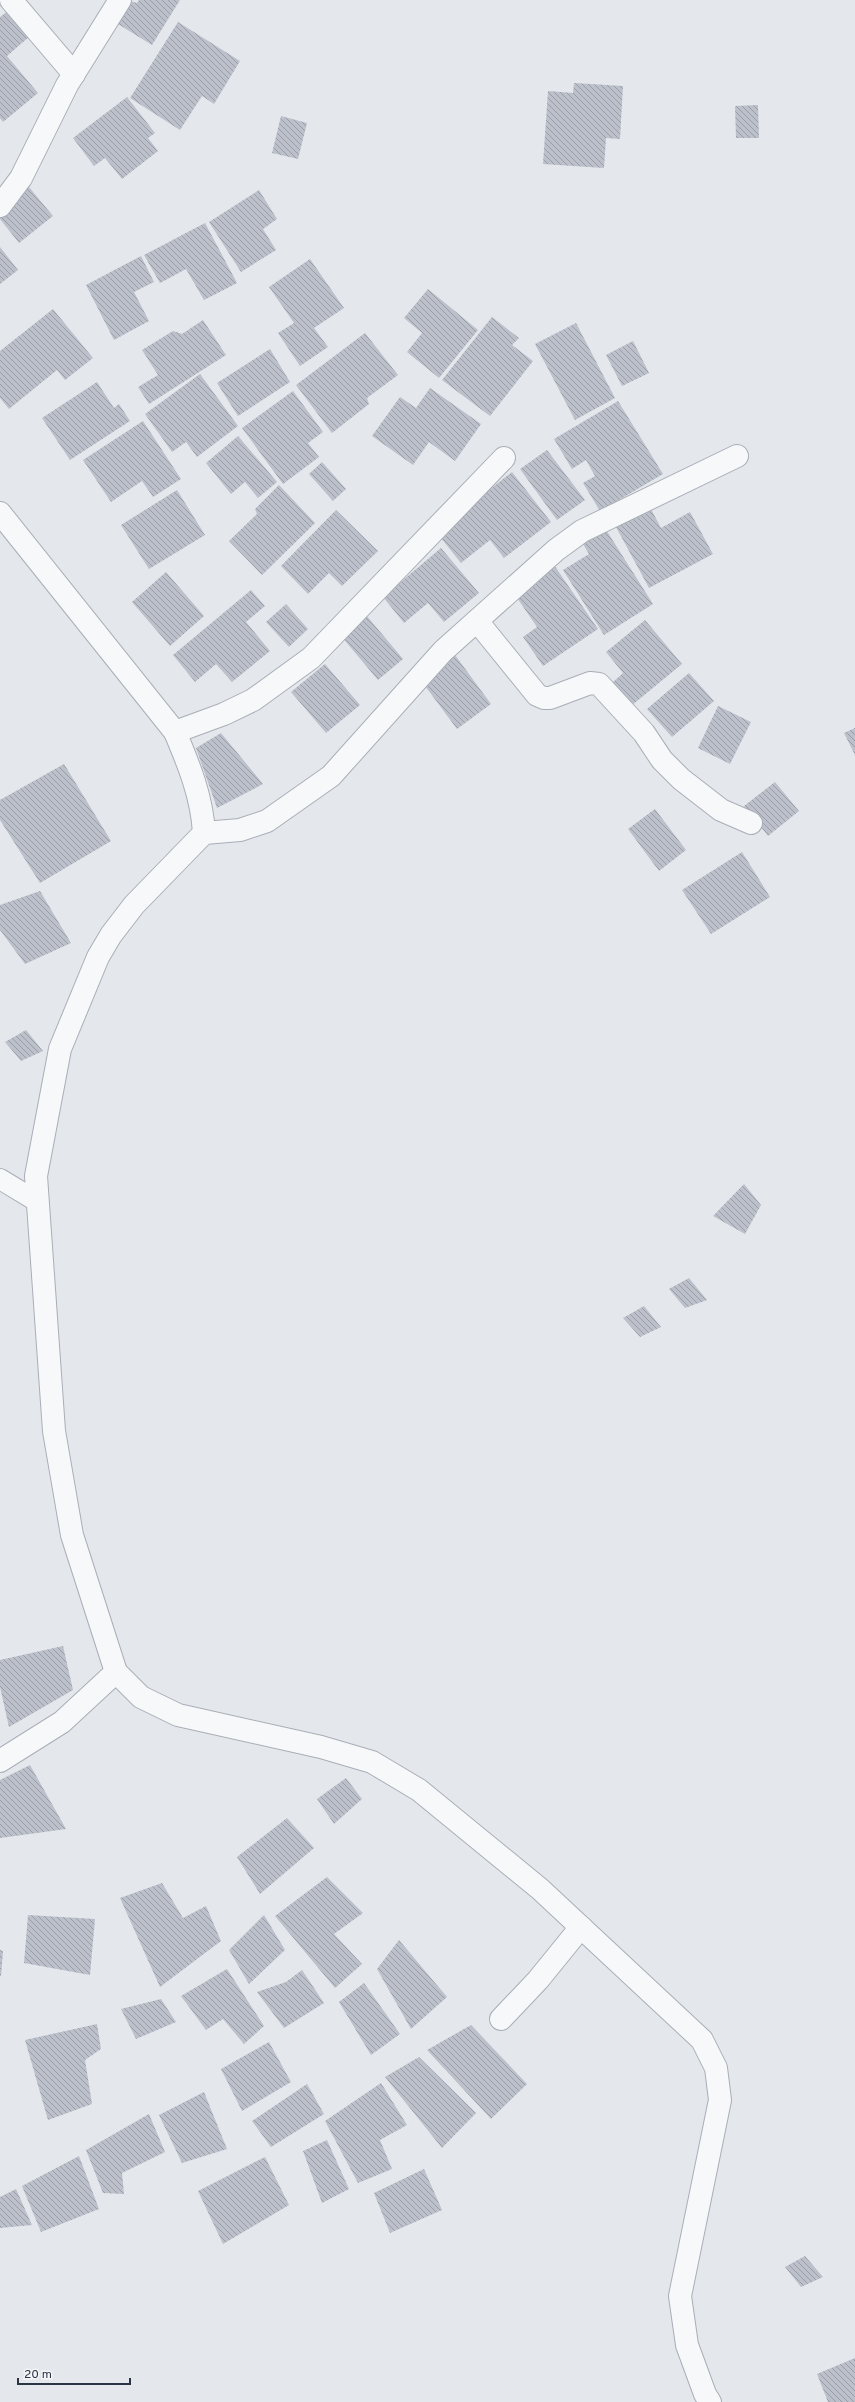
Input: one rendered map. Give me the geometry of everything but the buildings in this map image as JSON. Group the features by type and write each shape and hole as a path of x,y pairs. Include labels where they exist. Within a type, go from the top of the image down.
{"street":[{"path":"11,0 74,74"},
{"path":"0,206 22,178 74,74 120,0"},
{"path":"710,2402 704,2394 687,2345 680,2296 720,2100 716,2068 702,2040 540,1889 419,1790 372,1762 321,1747 178,1715 141,1697 116,1672 70,1528 54,1431 36,1176 60,1049 98,958 111,935 134,905 204,833 240,830 267,821 331,776 399,702 419,675 556,550 582,531 737,456"},
{"path":"175,732 224,714 253,700 311,658 504,458"},
{"path":"0,513 175,732 188,763 203,810 204,833"},
{"path":"477,621 537,695 544,698 550,698 590,683 599,684 644,733 662,760 681,779 721,810 751,823"},
{"path":"0,1760 62,1722 116,1672"},
{"path":"501,2019 538,1980 581,1927"}],"lane":[{"path":"0,1179 38,1202"}]}
